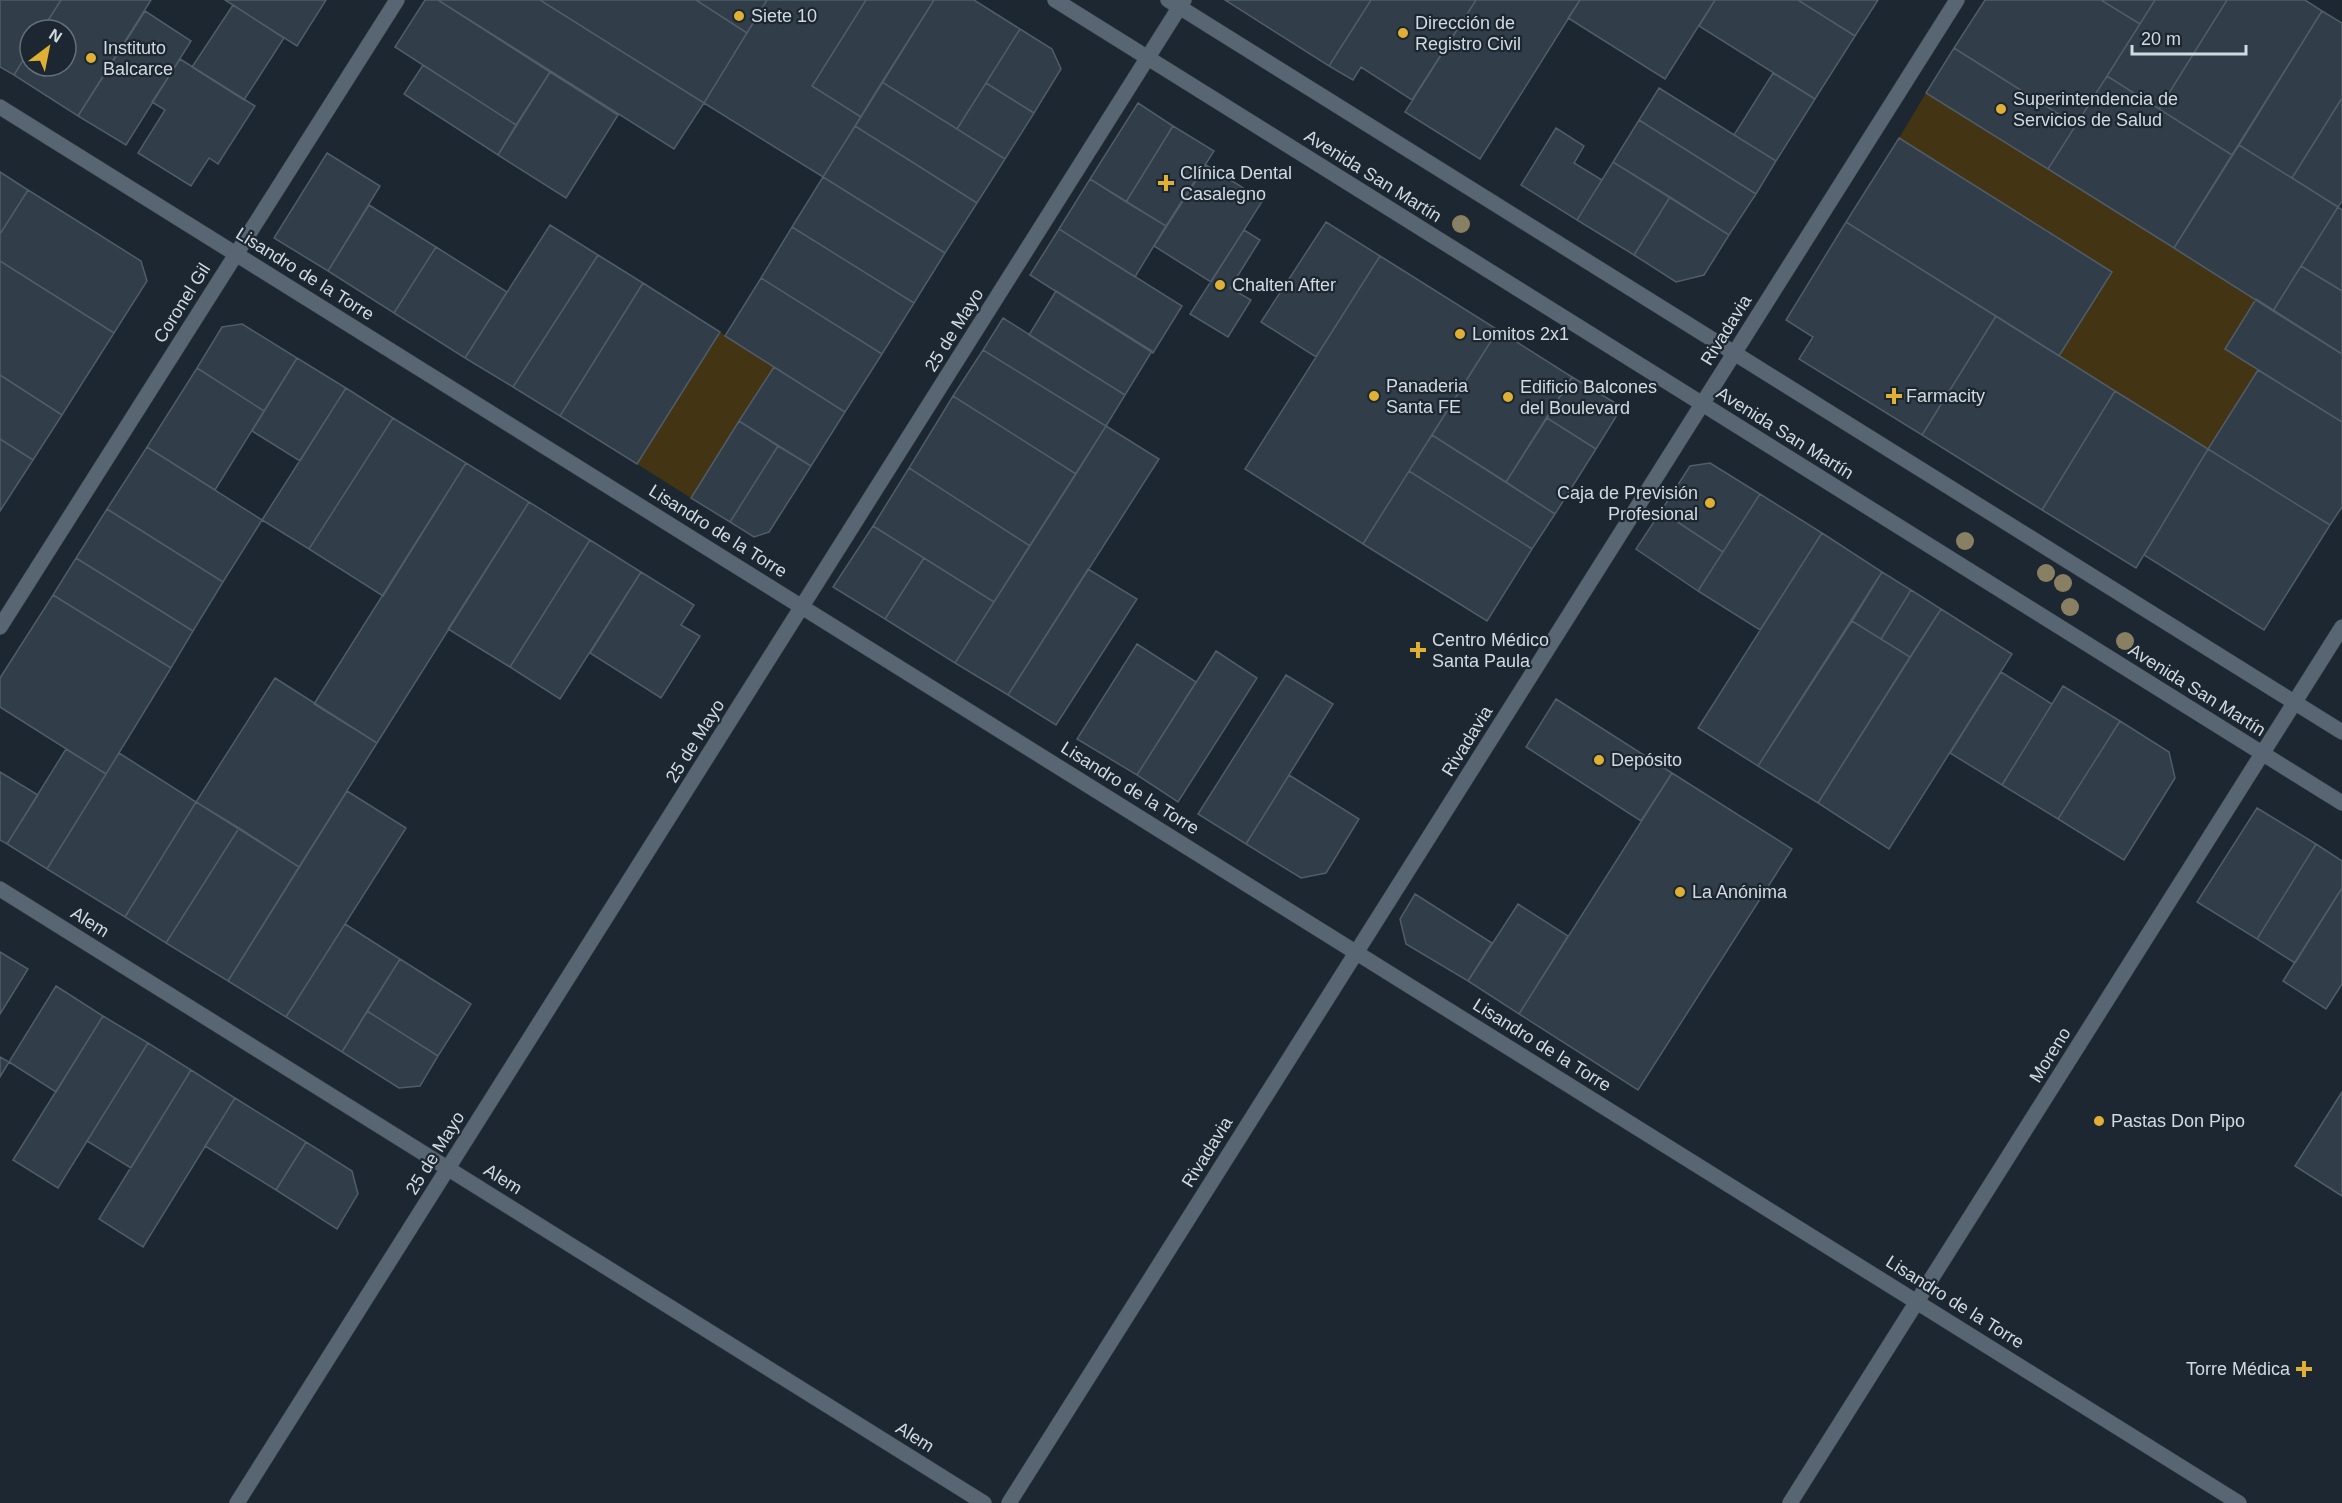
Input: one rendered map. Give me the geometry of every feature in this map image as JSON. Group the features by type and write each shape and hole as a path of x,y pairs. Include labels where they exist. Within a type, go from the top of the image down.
{"street":[{"name":"Coronel Gil","path":"0,627 397,0"},
{"name":"Avenida San Martín","path":"1055,0 2342,803"},
{"name":"Rivadavia","path":"1009,1503 1957,0"},
{"name":"25 de Mayo","path":"237,1503 1148,58 1177,2"},
{"path":"1177,2 2342,732"},
{"name":"Lisandro de la Torre","path":"0,107 2239,1503"},
{"name":"Moreno","path":"1790,1503 2342,627"},
{"name":"Alem","path":"0,889 984,1503"}],"shaded area":[{"path":"1926,93 2256,299 2225,349 2258,370 2208,449 2059,356 2112,272 1899,138"},
{"path":"720,332 774,367 691,498 637,464"}],"building":[{"path":"0,0 61,0 50,18 18,18 18,68 14,75 0,67"},
{"name":"Instituto Balcarce","path":"61,0 151,0 78,116 19,78 78,78 78,18 50,18"},
{"path":"225,0 326,0 297,46"},
{"path":"425,0 438,0 550,72 516,125 395,47"},
{"path":"438,0 540,0 704,103 674,149"},
{"path":"540,0 696,0 747,33 704,103"},
{"name":"Siete 10","path":"696,0 767,0 747,33"},
{"path":"767,0 866,0 812,86 861,117 823,177 704,103"},
{"path":"866,0 934,0 861,117 812,86"},
{"path":"934,0 974,0 1020,29 957,129 882,82"},
{"path":"1225,0 1371,0 1329,66"},
{"name":"Dirección de Registro Civil","path":"1371,0 1476,0 1412,100 1361,67 1353,80 1329,66"},
{"path":"1476,0 1580,0 1480,159 1405,112"},
{"path":"1580,0 1715,0 1665,79 1568,18"},
{"path":"1715,0 1798,0 1855,36 1815,99 1699,26"},
{"path":"1798,0 1878,0 1855,36"},
{"path":"1985,0 2101,0 2140,24 2076,125 1954,48"},
{"path":"2101,0 2155,0 2140,24"},
{"path":"2155,0 2227,0 2159,109 2107,76"},
{"path":"2227,0 2305,0 2322,11 2232,155 2159,109"},
{"path":"233,5 284,38 244,100 192,67"},
{"path":"145,11 191,41 126,145 78,116"},
{"path":"2322,11 2342,23 2342,98 2292,178 2239,145"},
{"path":"1020,29 1052,49 1061,69 1034,113 986,83"},
{"name":"Superintendencia de Servicios de Salud","path":"1954,48 2076,125 2048,169 1926,93"},
{"path":"180,59 255,106 218,164 209,158 191,186 138,153 165,110 152,102"},
{"path":"423,65 516,125 498,155 404,94"},
{"path":"550,72 618,115 566,198 498,155"},
{"path":"1773,73 1815,99 1776,161 1734,135"},
{"path":"2107,76 2232,155 2174,248 2048,169"},
{"path":"882,82 1005,159 977,203 855,126"},
{"path":"986,83 1034,113 1005,159 957,129"},
{"path":"1659,88 1776,161 1756,194 1639,120"},
{"path":"2342,98 2342,201 2338,207 2292,178"},
{"path":"1138,103 1173,126 1126,202 1090,179"},
{"path":"1639,120 1756,194 1729,235 1613,162"},
{"path":"855,126 977,203 945,253 823,177"},
{"name":"Clínica Dental Casalegno","path":"1173,126 1214,151 1166,226 1126,202"},
{"path":"1556,128 1584,146 1574,163 1602,180 1577,220 1521,185"},
{"path":"1899,138 2112,272 2059,356 1846,222"},
{"path":"2239,145 2338,207 2273,311 2174,248"},
{"path":"327,153 380,186 328,271 274,238"},
{"path":"1613,162 1670,197 1634,255 1577,220"},
{"path":"1206,165 1263,200 1211,282 1154,246"},
{"path":"0,172 28,190 0,234"},
{"path":"823,177 945,253 914,303 792,227"},
{"path":"1090,179 1166,226 1135,277 1059,229"},
{"path":"28,190 141,261 147,281 114,333 0,261 0,234"},
{"path":"1670,197 1729,235 1704,275 1676,282 1634,255"},
{"path":"369,205 436,247 394,313 328,271"},
{"path":"2338,207 2342,210 2342,291 2301,266"},
{"path":"1326,222 1380,256 1316,357 1261,322"},
{"path":"1846,222 1996,316 1922,435 1799,359 1813,337 1786,320"},
{"path":"550,225 598,255 513,387 465,358"},
{"path":"792,227 914,303 882,354 761,278"},
{"path":"1059,229 1182,306 1153,353 1030,275"},
{"name":"Chalten After","path":"1244,230 1260,240 1230,288 1251,300 1228,337 1190,314"},
{"path":"436,247 507,292 465,358 394,313"},
{"path":"598,255 643,283 560,416 513,387"},
{"name":"Panaderia Santa FE","path":"1380,256 1498,330 1363,544 1245,469"},
{"path":"0,261 114,333 62,415 0,375"},
{"path":"2301,266 2342,291 2342,354 2273,311"},
{"path":"761,278 882,354 845,412 725,336"},
{"path":"643,283 720,332 637,464 560,416"},
{"path":"1056,291 1152,351 1125,395 1029,335"},
{"path":"2256,299 2342,354 2342,422 2225,349"},
{"path":"1996,316 2115,391 2042,510 1922,435"},
{"path":"1003,318 1125,395 1106,426 983,350"},
{"path":"242,324 297,358 264,411 197,368 222,327"},
{"name":"Edificio Balcones del Boulevard","path":"1498,330 1572,377 1506,482 1432,435"},
{"path":"983,350 1106,426 1076,474 953,396"},
{"path":"297,358 346,388 300,461 252,431"},
{"path":"774,367 845,412 811,466 739,421"},
{"path":"197,368 264,411 215,490 147,447"},
{"path":"2258,370 2342,422 2342,507 2330,525 2208,449"},
{"path":"0,375 62,415 33,460 0,439"},
{"path":"1572,377 1622,407 1596,449 1547,418"},
{"path":"346,388 393,418 309,549 262,520"},
{"path":"2115,391 2208,449 2136,568 2042,510"},
{"path":"953,396 1076,474 1030,546 909,468"},
{"path":"393,418 466,463 383,596 309,549"},
{"path":"1547,418 1596,449 1555,514 1506,482"},
{"path":"739,421 778,446 730,522 691,498"},
{"path":"1106,426 1159,459 1008,695 955,663"},
{"path":"1432,435 1555,514 1532,549 1409,471"},
{"path":"0,439 33,460 0,511"},
{"path":"778,446 811,466 769,532 754,537 730,522"},
{"path":"147,447 262,520 223,582 107,509"},
{"path":"2208,449 2330,525 2264,630 2144,555"},
{"path":"466,463 529,502 377,743 314,704"},
{"name":"Caja de Previsión Profesional","path":"1710,463 1760,494 1723,552 1661,511 1690,466"},
{"path":"909,468 1030,546 994,602 873,526"},
{"path":"1409,471 1532,549 1487,621 1363,544"},
{"path":"1760,494 1822,533 1760,630 1698,591"},
{"path":"529,502 590,540 510,667 448,629"},
{"path":"107,509 223,582 193,631 76,558"},
{"path":"1661,511 1723,552 1698,591 1636,549"},
{"path":"873,526 924,558 885,619 833,587"},
{"path":"1822,533 1882,572 1758,766 1698,728"},
{"path":"590,540 641,572 560,699 510,667"},
{"path":"76,558 193,631 171,668 53,595"},
{"path":"924,558 994,602 955,663 885,619"},
{"path":"1088,569 1137,599 1056,725 1008,695"},
{"path":"641,572 694,605 681,625 700,636 661,698 590,653"},
{"path":"1882,572 1911,590 1881,639 1852,621"},
{"path":"1911,590 1941,609 1910,657 1881,639"},
{"path":"53,595 171,668 106,774 0,707 0,678"},
{"path":"1941,609 2012,654 1889,849 1818,803"},
{"path":"1852,621 1910,657 1818,803 1758,766"},
{"path":"1137,644 1196,682 1137,775 1077,739"},
{"path":"1216,651 1257,678 1178,802 1137,775"},
{"path":"2001,672 2052,704 2002,785 1950,753"},
{"path":"1286,675 1333,704 1246,844 1198,814"},
{"path":"275,678 377,743 299,867 196,802"},
{"path":"2063,686 2120,721 2058,819 2002,785"},
{"name":"Depósito","path":"1556,699 1672,773 1641,821 1526,747"},
{"path":"2120,721 2169,752 2175,778 2124,860 2058,819"},
{"path":"66,749 106,774 47,869 7,844"},
{"path":"119,753 196,802 125,917 47,869"},
{"path":"0,772 38,795 7,844 0,840"},
{"name":"La Anónima","path":"1672,773 1792,849 1638,1090 1519,1014"},
{"path":"1289,775 1359,819 1326,873 1301,878 1246,844"},
{"path":"347,791 406,828 286,1017 228,981"},
{"path":"196,802 239,828 166,943 125,917"},
{"path":"2257,808 2316,844 2257,939 2197,902"},
{"path":"239,828 299,867 228,981 166,943"},
{"path":"2316,844 2342,861 2342,888 2295,963 2257,939"},
{"path":"2342,888 2342,984 2326,1009 2283,981"},
{"path":"1415,894 1492,943 1468,981 1406,944 1400,919"},
{"path":"1518,904 1568,936 1519,1014 1468,981"},
{"path":"345,924 400,959 342,1052 286,1017"},
{"path":"0,952 28,969 0,1014"},
{"path":"400,959 471,1004 438,1056 367,1011"},
{"path":"56,986 103,1016 56,1092 9,1062"},
{"path":"367,1011 438,1056 420,1086 399,1088 342,1052"},
{"path":"103,1016 148,1043 58,1188 13,1160"},
{"path":"148,1043 191,1070 131,1168 87,1141"},
{"path":"0,1057 9,1062 0,1077"},
{"path":"191,1070 235,1098 143,1247 99,1219"},
{"path":"2342,1092 2342,1196 2295,1166"},
{"path":"235,1098 306,1142 276,1190 205,1146"},
{"path":"306,1142 352,1171 358,1194 337,1229 276,1190"}],"place":[{"name":"Siete 10","path":"739,16"},
{"name":"Dirección de Registro Civil","path":"1403,33"},
{"name":"Instituto Balcarce","path":"91,58"},
{"name":"Superintendencia de Servicios de Salud","path":"2001,109"},
{"name":"Clínica Dental Casalegno","path":"1166,183"},
{"name":"Chalten After","path":"1220,285"},
{"name":"Lomitos 2x1","path":"1460,334"},
{"name":"Panaderia Santa FE","path":"1374,396"},
{"name":"Farmacity","path":"1894,396"},
{"name":"Edificio Balcones del Boulevard","path":"1508,397"},
{"name":"Caja de Previsión Profesional","path":"1710,503"},
{"name":"Centro Médico Santa Paula","path":"1418,650"},
{"name":"Depósito","path":"1599,760"},
{"name":"La Anónima","path":"1680,892"},
{"name":"Pastas Don Pipo","path":"2099,1121"},
{"name":"Torre Médica","path":"2304,1369"}]}
